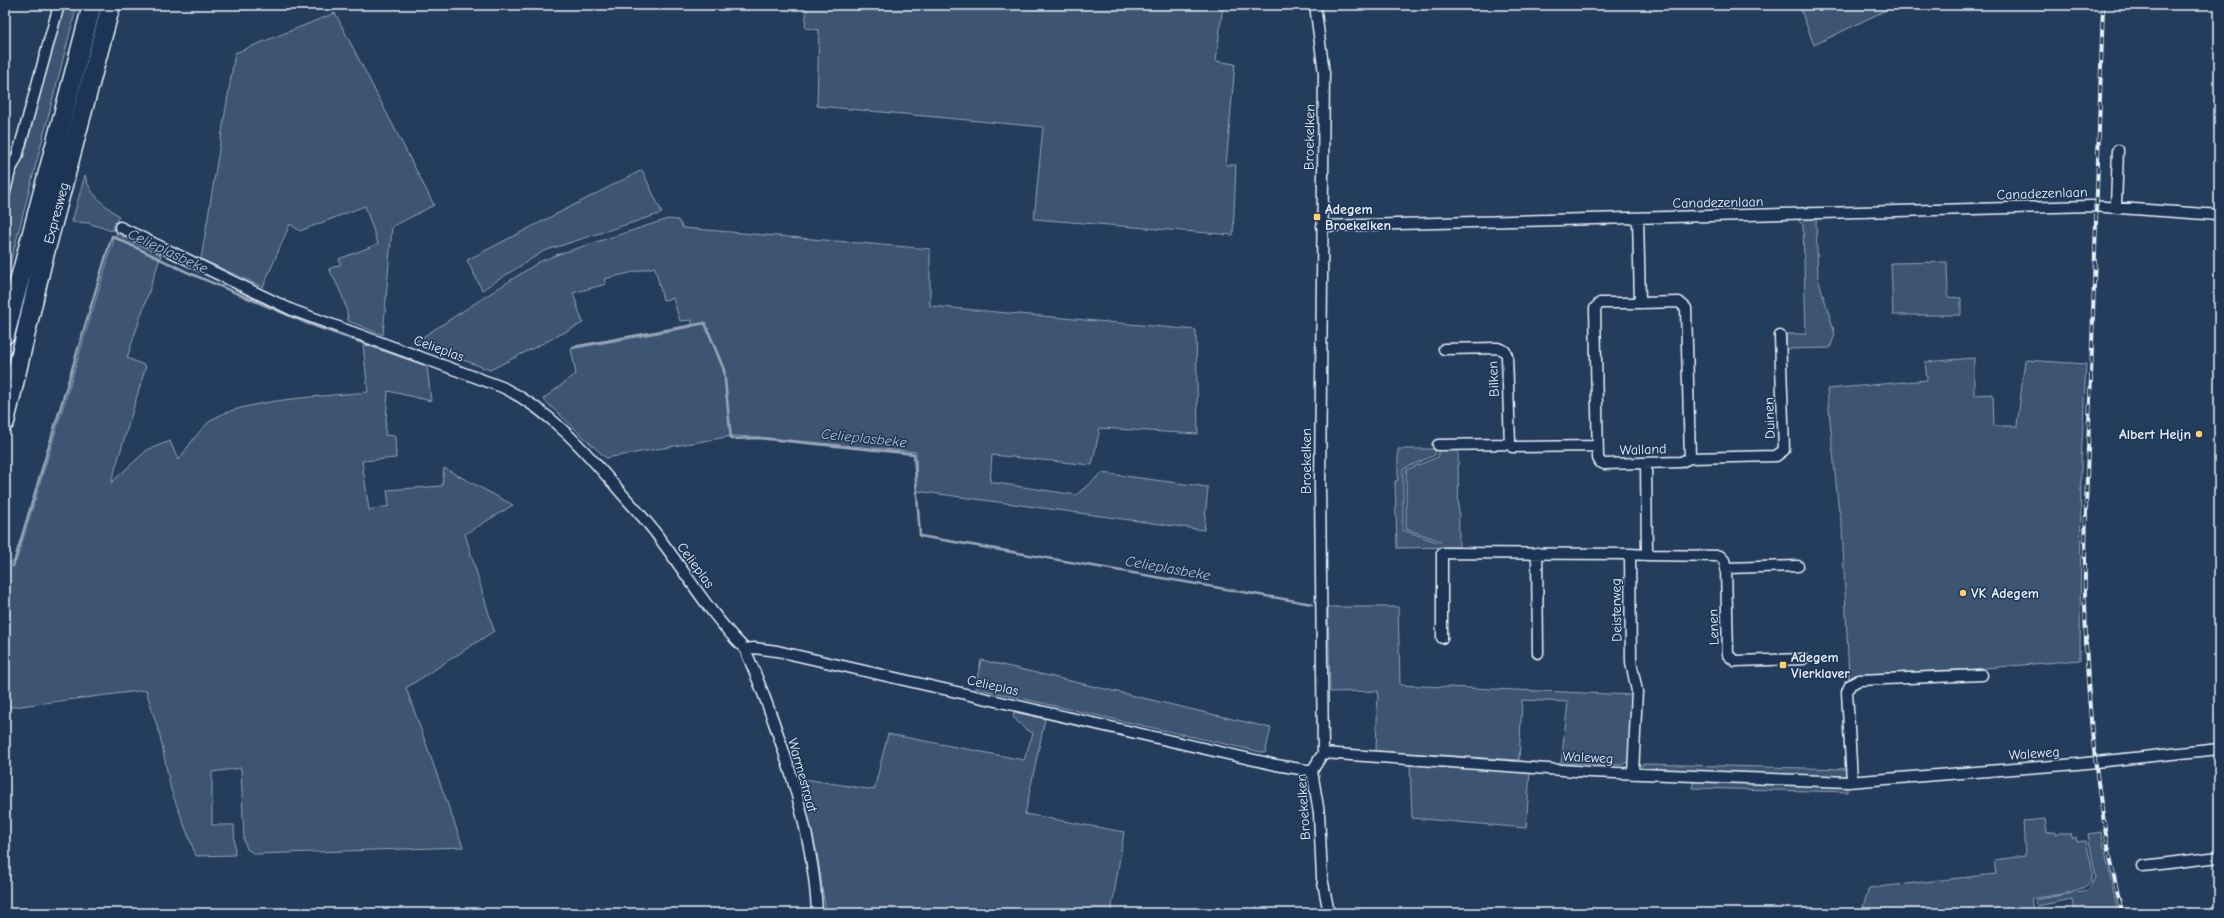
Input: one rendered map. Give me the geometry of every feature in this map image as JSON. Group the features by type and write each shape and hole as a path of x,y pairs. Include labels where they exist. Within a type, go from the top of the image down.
{"highway":[{"name":"Expresweg","path":"5,335 92,5"},
{"name":"Expresweg","path":"5,422 42,264 111,5"}],"street":[{"path":"5,192 8,170 17,157 59,5"},
{"name":"Broekelken","path":"1315,5 1324,73 1320,486 1323,753 1312,771 1319,813 1322,878 1330,913"},
{"path":"2116,206 2118,150"},
{"name":"Canadezenlaan","path":"1322,226 2116,206 2219,215"},
{"path":"1638,218 1640,303"},
{"name":"Celieplas","path":"120,227 292,310 502,387 531,402 566,432 604,472 659,537 729,634 745,649 754,648 777,651 1276,765 1312,771"},
{"name":"Walland","path":"1679,302 1686,308 1690,458 1681,462 1604,464 1600,462 1598,458 1597,446 1595,308 1600,303 1640,303 1679,302"},
{"name":"Duinen","path":"1690,458 1776,456 1784,450 1780,336"},
{"name":"Bilken","path":"1444,349 1498,348 1505,351 1507,356 1510,444"},
{"path":"1438,445 1510,444 1516,448 1597,446"},
{"path":"1646,463 1647,555"},
{"path":"1442,638 1442,553 1720,556 1724,560 1726,568 1798,566"},
{"path":"1537,554 1538,653"},
{"name":"Deisterweg","path":"1630,554 1631,662 1637,691 1633,774"},
{"name":"Lenen","path":"1726,568 1728,654 1735,661 1803,659"},
{"name":"Warmestraat","path":"745,649 764,695 798,800 816,885 817,913"},
{"path":"1852,781 1847,692 1850,685 1859,680 1982,675"},
{"name":"Waleweg","path":"1323,753 1633,774 1852,781 2077,764 2219,749"},
{"path":"2142,866 2219,857"}],"shaded area":[{"path":"64,5 77,5 5,284 6,221 10,192"},
{"path":"807,5 1223,5 1216,61 1235,64 1226,165 1236,165 1233,235 1034,219 1043,127 817,106 819,30 805,28"},
{"path":"1799,5 1885,5 1886,10 1814,45"},
{"path":"335,13 434,205 392,227 383,335 348,321 344,301 329,269 341,264 339,259 378,244 365,206 300,231 290,224 263,287 201,259 235,53"},
{"path":"642,170 662,213 544,251 482,290 467,260"},
{"path":"85,175 90,188 98,198 119,216 112,231 88,223 72,222"},
{"path":"1796,218 1816,218 1818,278 1835,334 1830,348 1786,349 1786,334 1806,334 1803,225"},
{"path":"668,219 678,220 683,228 930,249 930,306 1196,330 1198,434 1100,428 1092,465 992,455 990,482 1076,495 1102,473 1208,487 1204,530 917,491 916,452 732,436 606,458 543,399 576,374 571,349 692,327 692,320 680,321 673,298 663,300 655,267 604,279 606,284 573,293 583,323 490,370 415,342 539,262 556,255"},
{"path":"116,233 161,255 127,358 146,366 111,483 147,450 170,441 178,460 205,426 222,414 261,403 368,392 363,344 427,366 431,401 388,391 385,435 395,436 396,458 362,461 369,510 389,506 387,490 442,486 444,468 513,505 465,534 494,631 406,688 463,847 255,854 247,849 244,840 241,768 212,772 212,825 234,825 235,855 196,856 171,790 160,736 146,690 5,708 5,562 16,562"},
{"path":"1947,262 1948,297 1961,298 1961,315 1893,315 1891,263"},
{"path":"1974,358 1974,395 1993,394 1994,426 2017,426 2025,360 2086,364 2081,462 2080,660 1975,669 1864,674 1849,679 1842,526 1838,504 1827,389 1927,380 1925,362"},
{"path":"1398,449 1436,449 1435,455 1403,469 1403,530 1437,542 1441,541 1406,529 1406,470 1438,457 1438,449 1458,449 1459,547 1397,548 1395,481 1398,480"},
{"path":"1328,607 1398,607 1400,685 1632,695 1629,756 1627,762 1622,765 1561,763 1568,702 1522,700 1519,760 1376,751 1378,691 1330,692"},
{"path":"981,660 1271,728 1265,753 975,688"},
{"path":"1014,712 1045,719 1025,814 1124,832 1111,913 826,913 817,853 798,778 874,790 888,734 1024,760 1033,733 1025,729 1013,717"},
{"path":"1410,764 1530,772 1526,828 1412,818"},
{"path":"1642,764 1846,769 1847,792 1693,788 1693,773 1641,770"},
{"path":"2045,819 2047,833 2055,832 2056,835 2059,833 2070,833 2072,838 2076,837 2077,842 2086,841 2091,864 2092,878 2089,883 2075,890 2031,899 2033,911 2037,910 2037,913 1861,913 1869,888 1996,874 1994,860 2025,856 2023,821"},
{"path":"2101,832 2118,913 2074,913 2072,899 2037,906 2035,900 2088,890 2096,878 2088,834"}],"waterway":[{"name":"Celieplasbeke","path":"13,566 112,236 187,272 309,324 426,365"},
{"name":"Celieplasbeke","path":"573,347 705,323 724,370 731,439 758,438 914,454 920,536 1312,604"}],"railway":[{"path":"2103,5 2086,488 2085,600 2088,679 2095,758 2106,836 2122,913"}],"place":[{"name":"Adegem Broekelken","path":"1317,217"},
{"name":"Albert Heijn","path":"2199,434"},
{"name":"VK Adegem","path":"1963,593"},
{"name":"Adegem Vierklaver","path":"1783,665"}]}
